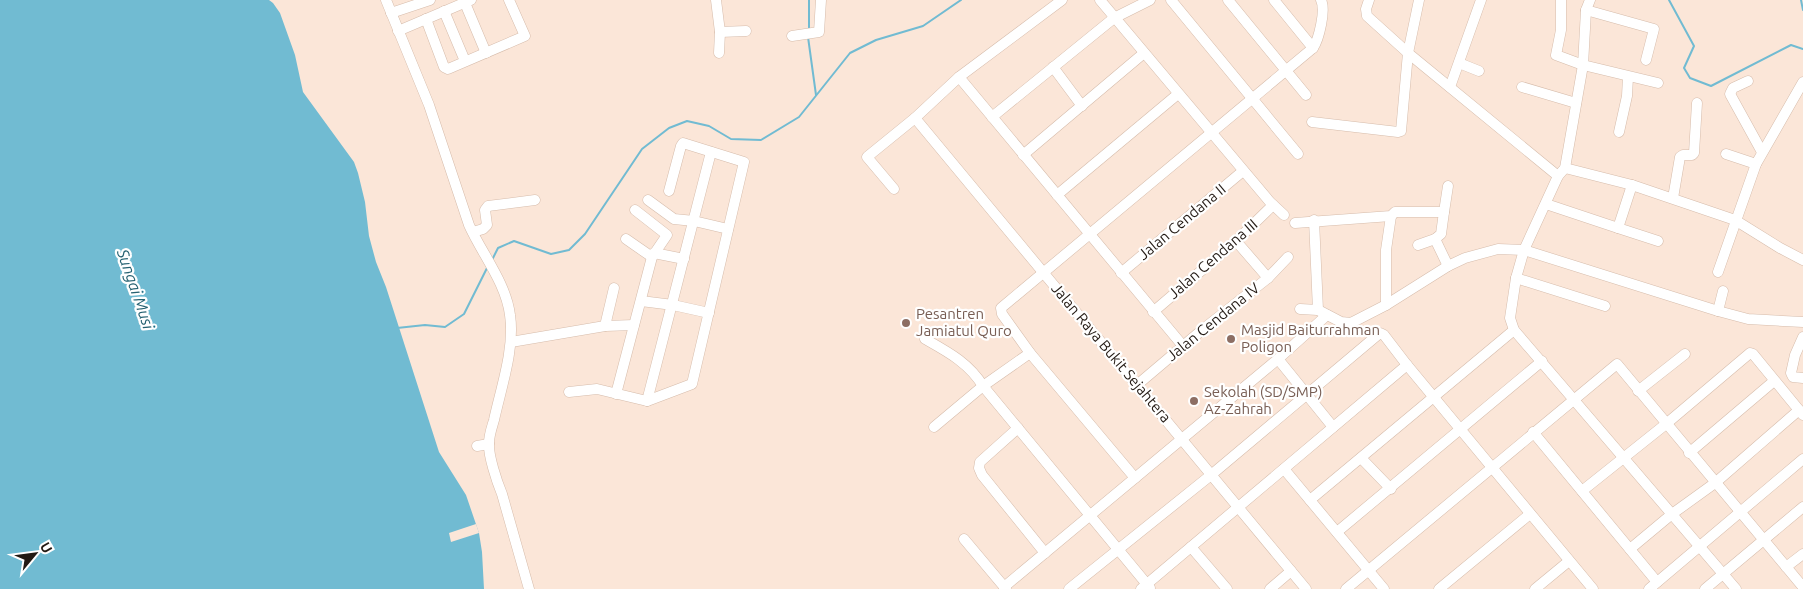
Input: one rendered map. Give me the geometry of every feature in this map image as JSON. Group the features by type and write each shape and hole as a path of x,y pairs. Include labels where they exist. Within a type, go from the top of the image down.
{"street":[{"path":"386,0 429,105 473,232 497,278 510,314 511,342 489,444 497,480 528,589"},
{"path":"391,13 430,0"},
{"path":"426,19 444,67 448,69 525,35 509,0"},
{"path":"716,0 720,32 719,53"},
{"path":"792,36 819,32 821,0"},
{"path":"894,189 867,157 959,78 1062,0"},
{"path":"1100,0 1243,171 1284,215"},
{"path":"992,116 1114,18 1150,0"},
{"path":"1172,0 1298,154"},
{"path":"1228,0 1306,95"},
{"path":"1274,0 1313,48"},
{"path":"1135,478 1030,353 1002,314 1002,308 1313,48 1316,43 1324,7 1321,0"},
{"path":"1369,0 1366,9 1367,16 1408,53 1558,176"},
{"path":"1312,122 1401,131 1408,53 1419,0"},
{"path":"1450,87 1481,0"},
{"path":"1562,0 1561,30 1556,55 1583,65 1658,83"},
{"path":"1590,0 1586,10 1583,65 1565,168 1558,176 1524,250 1516,278 1510,318 1514,330 1736,589"},
{"path":"398,31 468,1 486,53"},
{"path":"1586,10 1654,29 1646,60"},
{"path":"444,11 465,61"},
{"path":"720,32 746,32"},
{"path":"1023,155 1144,53"},
{"path":"1459,63 1479,70"},
{"path":"1053,67 1082,106"},
{"path":"1618,132 1627,96 1628,77"},
{"path":"959,78 1183,346"},
{"path":"1748,81 1733,88 1730,94 1762,152"},
{"path":"1718,272 1756,164 1803,82"},
{"path":"1522,87 1576,103"},
{"path":"1056,195 1178,94"},
{"path":"1673,198 1680,157 1683,154 1693,155 1694,153 1698,103"},
{"name":"Jalan Raya Bukit Sejahtera","path":"914,118 1306,589"},
{"path":"569,392 591,388 647,401 691,385 744,162 686,143 682,144 669,190"},
{"path":"647,401 711,152"},
{"path":"1726,154 1756,164"},
{"path":"1565,168 1632,185 1735,220 1803,260"},
{"name":"Jalan Cendana II","path":"1121,273 1243,171"},
{"path":"1618,228 1632,185"},
{"path":"1418,245 1435,239 1443,231 1448,186"},
{"path":"473,232 483,229 487,224 485,210 488,206 536,200"},
{"path":"648,200 673,219 694,221 728,229"},
{"path":"1546,204 1658,241"},
{"name":"Jalan Cendana III","path":"1153,312 1236,241 1273,205"},
{"path":"616,394 653,255 667,234 635,210"},
{"path":"1295,223 1314,220 1343,220 1391,216 1395,212 1444,212"},
{"path":"1386,306 1386,250 1391,216"},
{"path":"964,539 1005,588 1278,359 1322,312 1314,220"},
{"path":"626,239 653,255 684,259"},
{"path":"1435,239 1448,266"},
{"path":"1236,241 1268,278"},
{"path":"1300,309 1322,312 1341,322 1351,322 1386,306 1448,266 1481,252 1498,249 1524,250 1748,319 1803,322"},
{"name":"Jalan Cendana IV","path":"1137,385 1268,278 1288,257"},
{"path":"1516,278 1606,306"},
{"path":"605,326 614,288"},
{"path":"1718,311 1724,291"},
{"path":"641,301 673,305 709,313"},
{"path":"511,342 605,326 634,325"},
{"path":"1310,500 1514,330"},
{"path":"1069,589 1380,333 1384,335 1460,430 1593,589"},
{"path":"1803,337 1795,355 1791,373 1794,377 1803,378"},
{"path":"925,339 967,365 977,376 983,386 1118,549 1146,587 1407,365"},
{"path":"934,427 983,386 1030,353"},
{"path":"1582,491 1666,424 1750,353 1753,354 1801,413 1630,549"},
{"path":"1638,391 1685,354"},
{"path":"1278,359 1333,427"},
{"path":"1337,532 1542,362"},
{"path":"1346,589 1616,364 1803,587"},
{"path":"1689,453 1774,381"},
{"path":"1018,428 980,462 979,468 982,475 1045,553"},
{"path":"1533,432 1657,582"},
{"path":"477,446 489,444"},
{"path":"1361,458 1391,489"},
{"path":"1649,589 1803,459"},
{"path":"1284,469 1384,589"},
{"path":"1705,589 1803,507"},
{"path":"1439,589 1530,514"},
{"path":"1191,547 1226,589"},
{"path":"1786,568 1803,554"},
{"path":"1535,589 1569,561"},
{"path":"1270,589 1291,571"}],"water":[{"name":"Sungai Musi","path":"0,0 269,0 273,3 280,13 295,55 303,92 354,162 358,173 365,202 369,236 376,262 386,287 439,452 466,495 479,533 484,589 0,589"}],"pier":[{"path":"476,524 479,533 451,542 449,533"}],"waterway":[{"path":"809,0 809,30"},
{"path":"492,260 498,248 514,241 551,254 569,250 585,234 642,149 669,128 687,121 709,126 731,139 761,140 799,117 850,53 876,40 923,26 961,0"},
{"path":"1669,0 1694,46 1684,68 1690,78 1711,86 1791,45 1803,49"},
{"path":"1801,0 1803,10"},
{"path":"808,37 816,95"},
{"path":"397,328 425,325 445,327 464,314 487,268"}],"place":[{"name":"Pesantren Jamiatul Quro","path":"906,323"},
{"name":"Masjid Baiturrahman Poligon","path":"1231,339"},
{"name":"Sekolah (SD/SMP) Az-Zahrah","path":"1194,401"}]}
